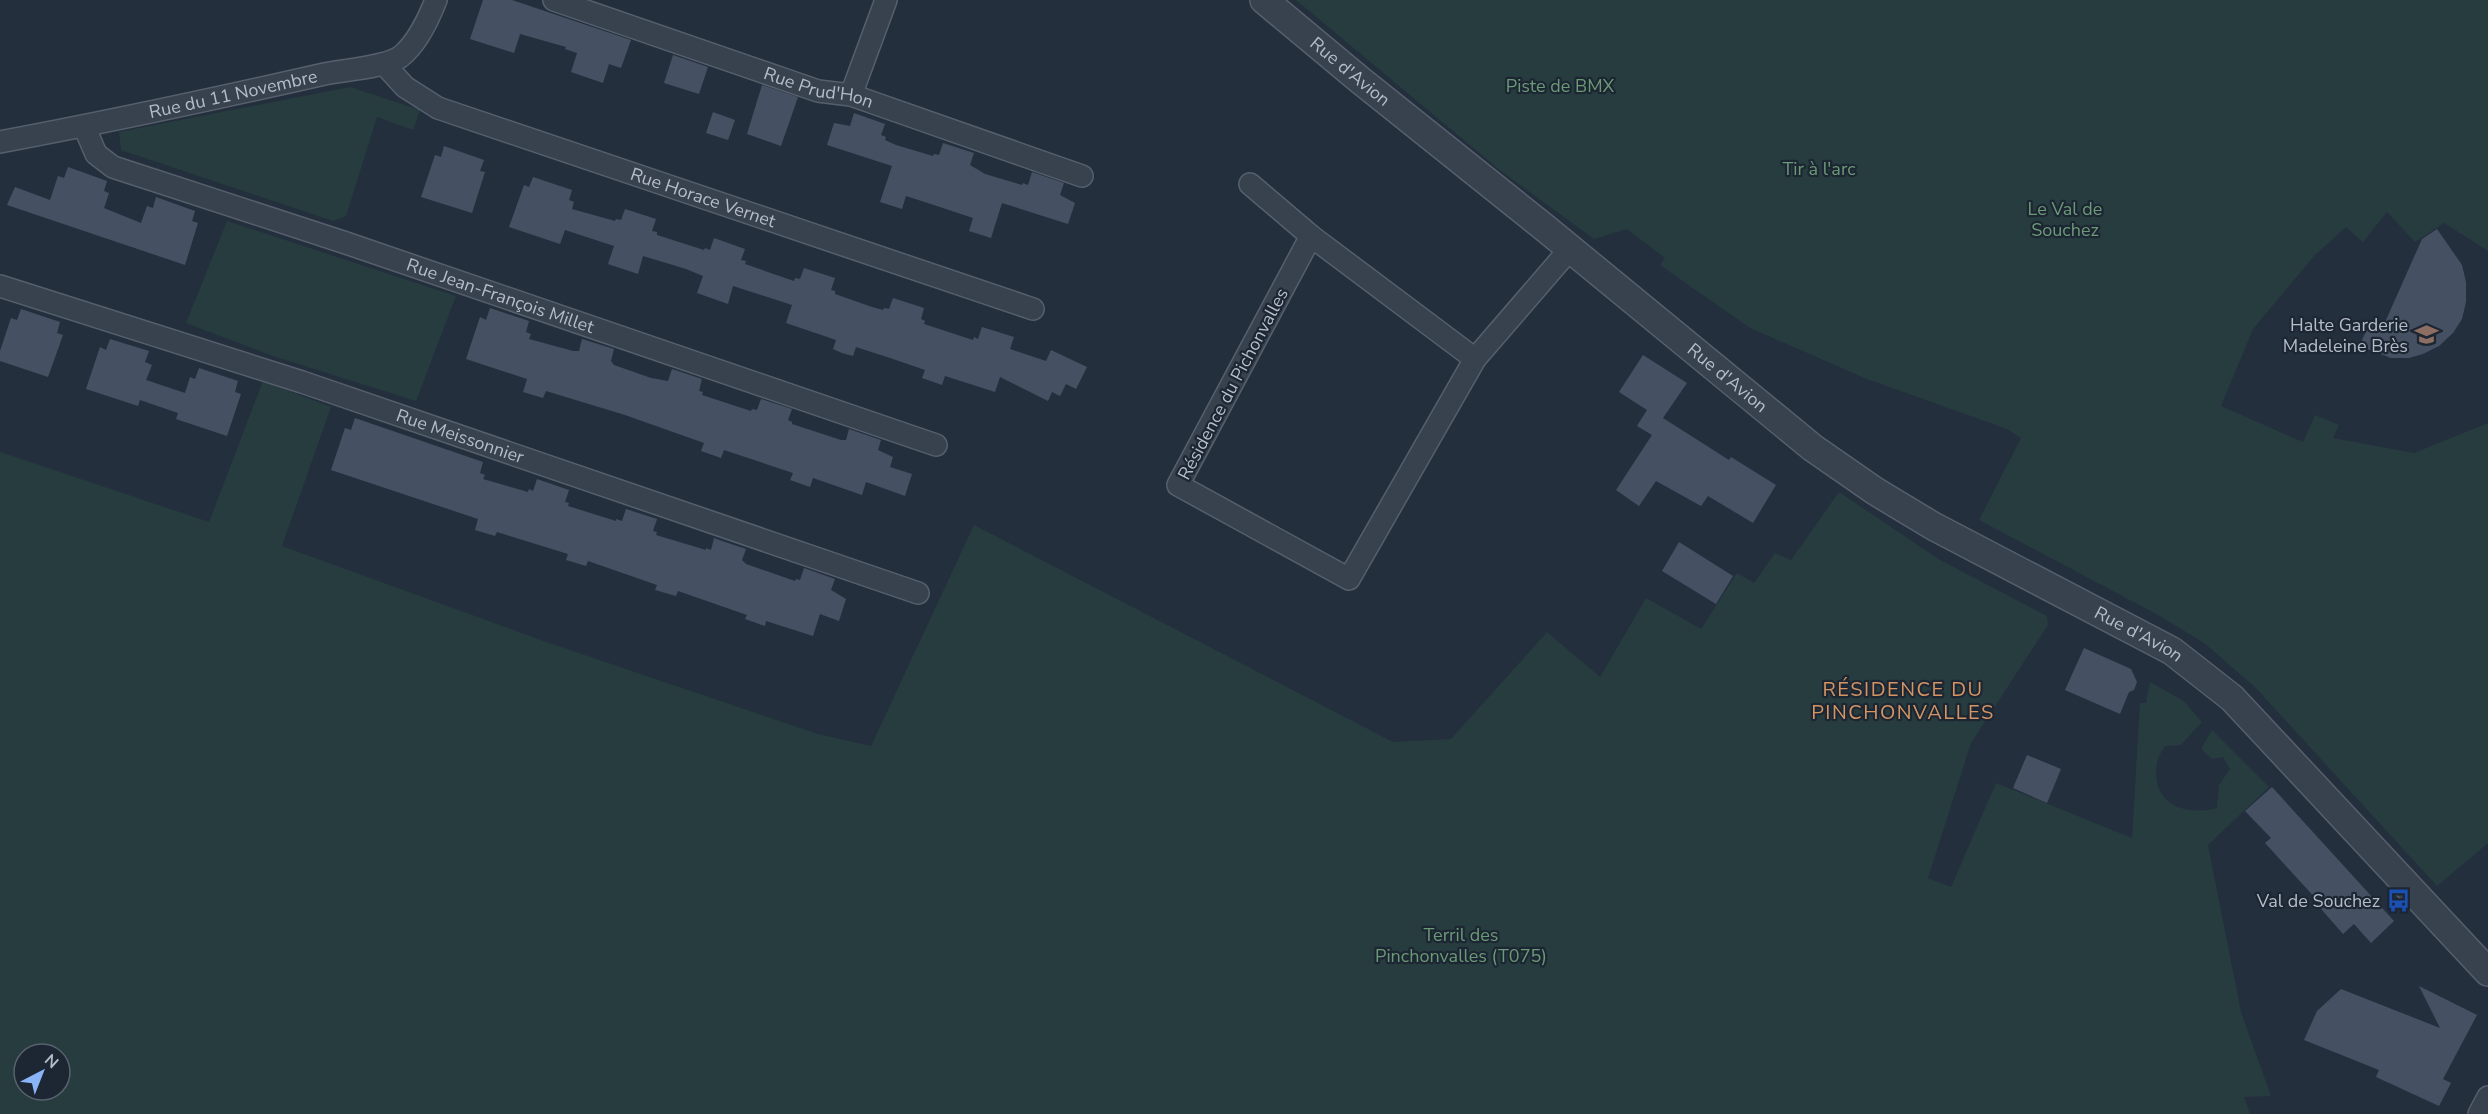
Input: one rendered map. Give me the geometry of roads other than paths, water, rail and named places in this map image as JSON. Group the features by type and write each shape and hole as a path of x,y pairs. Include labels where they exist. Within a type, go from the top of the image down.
{"street":[{"name":"Rue du 11 Novembre","path":"1,141 84,126 347,69 384,64 400,57 414,40 430,16 436,0"},
{"name":"Rue Prud'Hon","path":"554,0 818,91 851,95 1082,176"},
{"path":"851,95 886,0"},
{"name":"Rue d'Avion","path":"1264,0 1360,81 1795,433 1875,491 1933,526 2172,651 2232,698 2488,972"},
{"name":"Rue Horace Vernet","path":"384,64 405,87 438,108 1034,309"},
{"name":"Rue Jean-François Millet","path":"84,126 96,154 113,167 357,246 936,445"},
{"path":"1250,184 1311,236 1475,359"},
{"name":"Résidence du Pichonvalles","path":"1311,236 1178,485 1349,579 1475,359 1570,249"},
{"name":"Rue Meissonnier","path":"0,286 302,382 918,593"},
{"path":"2479,1114 2488,1097"}],"place":[{"name":"Halte Garderie Madeleine Brès","path":"2426,335"},
{"name":"Val de Souchez","path":"2398,901"}],"district":[{"name":"RÉSIDENCE DU PINCHONVALLES","path":"1903,700"}],"park label":[{"name":"Piste de BMX","path":"1560,86"},
{"name":"Tir à l'arc","path":"1819,169"},
{"name":"Le Val de Souchez","path":"2065,219"},
{"name":"Terril des Pinchonvalles (T075)","path":"1461,945"}]}
